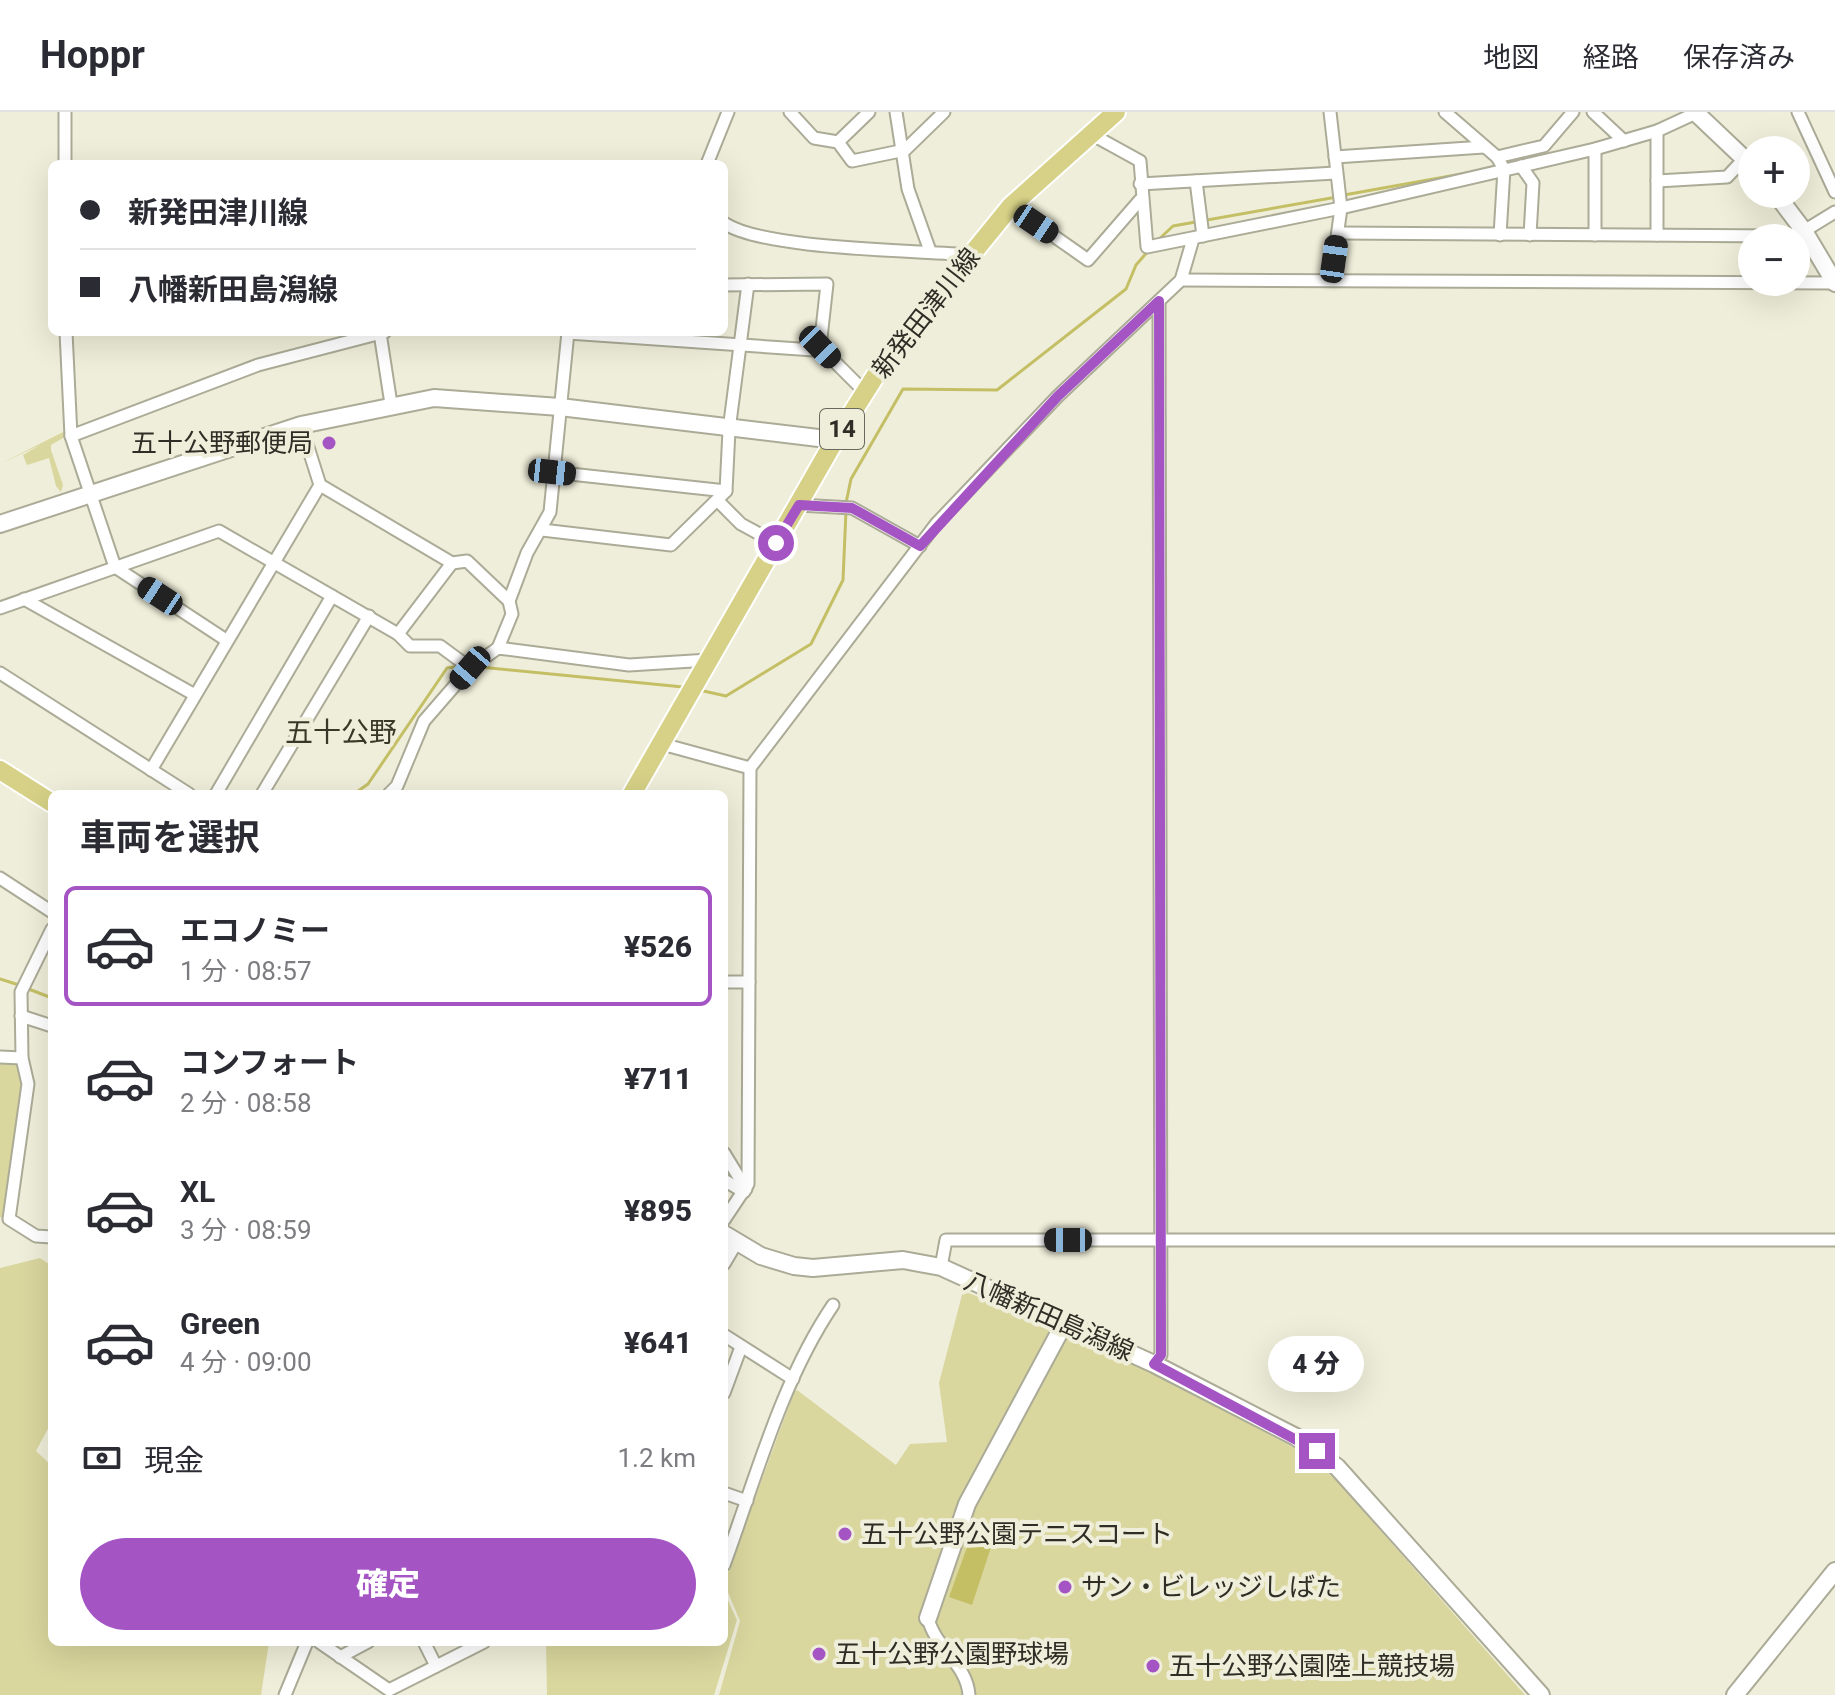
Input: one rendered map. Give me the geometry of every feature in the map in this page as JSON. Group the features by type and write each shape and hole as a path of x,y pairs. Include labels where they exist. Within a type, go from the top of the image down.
{"main road":[{"name":"新発田津川線","path":"634,790 835,440 906,332 1011,206 1116,112"},
{"path":"0,770 48,800"}],"street":[{"path":"65,112 65,160"},
{"path":"709,160 728,112"},
{"path":"790,112 814,138 838,142 852,161 905,150 944,112"},
{"path":"838,142 869,112"},
{"path":"896,112 905,150 908,189 930,251"},
{"path":"1330,112 1341,208 1334,259"},
{"path":"1445,112 1497,157 1504,169 1500,235"},
{"path":"1497,157 1544,146 1573,112"},
{"path":"1593,112 1624,141"},
{"path":"1091,134 1140,161 1140,200 1152,247 1341,208 1595,149 1657,131 1697,112 1738,152"},
{"path":"1798,112 1835,192"},
{"path":"1657,131 1657,235"},
{"path":"1335,157 1484,147"},
{"path":"1595,149 1595,235"},
{"path":"1819,153 1835,153"},
{"path":"1521,166 1533,183 1530,235"},
{"path":"1657,181 1727,177 1738,169"},
{"path":"1140,184 1336,173"},
{"path":"728,1214 745,1191 750,768 920,546 1058,396 1181,280 1198,237 1196,181"},
{"path":"1011,206 1088,260 1140,200"},
{"path":"1787,208 1799,224"},
{"path":"1810,227 1835,212"},
{"path":"728,225 739,232 783,239 970,255"},
{"path":"1338,233 1738,236"},
{"path":"1810,241 1835,283"},
{"path":"1181,280 1835,283"},
{"path":"542,530 671,545 722,496 748,284"},
{"path":"728,285 827,284 820,347"},
{"path":"1154,1364 1161,1355 1159,301"},
{"path":"66,336 71,436 115,567 226,640"},
{"path":"71,436 258,365 370,336"},
{"path":"382,336 391,404"},
{"path":"509,601 527,553 550,512 568,336"},
{"path":"620,336 814,350 820,347"},
{"path":"820,347 866,393"},
{"path":"0,524 301,425 391,404 434,398 560,407 729,430 835,440"},
{"path":"301,425 320,485 452,563 467,561 509,601 512,614 498,648 470,668 424,721 393,790"},
{"path":"552,472 722,496 741,524 776,543"},
{"path":"151,770 320,485"},
{"path":"799,505 852,508 920,546"},
{"path":"0,608 219,531 369,616 398,634 410,646 440,646 470,668"},
{"path":"398,634 452,563"},
{"path":"218,790 332,596"},
{"path":"24,599 195,695"},
{"path":"267,790 369,616"},
{"path":"498,648 629,665 709,660"},
{"path":"0,673 183,790"},
{"path":"662,744 750,768"},
{"path":"0,878 48,909"},
{"path":"48,937 21,992 22,1058 28,1084 9,1219 36,1236 48,1237"},
{"path":"728,982 749,982"},
{"path":"21,1016 48,1025"},
{"path":"0,1057 22,1058"},
{"path":"728,1160 745,1191"},
{"path":"728,1182 745,1191"},
{"name":"八幡新田島潟線","path":"730,1238 761,1256 794,1266 813,1268 903,1260 941,1267 1154,1364 1296,1437 1337,1467 1541,1695"},
{"path":"941,1267 946,1240 1835,1240"},
{"path":"728,1554 793,1379 815,1331 833,1305"},
{"path":"969,1695 961,1670 932,1633 928,1618 967,1504 1065,1322"},
{"path":"728,1338 793,1379"},
{"path":"728,1382 741,1347"},
{"path":"728,1494 747,1501"},
{"path":"1735,1695 1835,1571"},
{"path":"285,1695 305,1646"},
{"path":"325,1646 389,1690 476,1646"},
{"path":"340,1657 361,1646"},
{"path":"426,1646 436,1666"}],"shaded area":[{"path":"67,430 68,435 51,445 63,485 61,492 56,486 49,458 27,465 23,455 40,445 0,464"},
{"path":"0,1061 19,1062 23,1087 3,1218 0,1217"},
{"path":"40,1258 48,1263 48,1428 36,1451 48,1462 48,1646 268,1646 261,1695 0,1695 0,1268"},
{"path":"963,1291 1085,1337 1306,1454 1336,1480 1525,1695 719,1695 740,1621 728,1592 728,1572 794,1392 797,1390 896,1465 910,1444 947,1442 939,1383"},
{"path":"974,1528 993,1541 972,1605 949,1597"},
{"path":"728,1601 737,1620 714,1695 547,1695 546,1646 728,1646"}],"waterway":[{"path":"1649,128 1664,122"},
{"path":"1344,195 1467,173"},
{"path":"1157,241 1173,226 1337,197"},
{"path":"846,503 851,479 903,389 997,390 1126,289 1136,265 1149,250"},
{"path":"699,690 726,696 811,644 843,580 846,511"},
{"path":"360,790 368,784 447,668 461,666"},
{"path":"480,667 683,687"},
{"path":"0,979 19,985"},
{"path":"26,988 48,996"}],"place":[{"name":"五十公野郵便局","path":"329,443"},
{"name":"五十公野公園テニスコート","path":"845,1534"},
{"name":"サン・ビレッジしばた","path":"1065,1587"},
{"name":"五十公野公園野球場","path":"819,1654"},
{"name":"五十公野公園陸上競技場","path":"1153,1666"}],"district":[{"name":"五十公野","path":"341,732"}],"route":[{"path":"776,543 799,505 852,508 920,546 936,524 1058,396 1159,301 1161,1355 1154,1364 1296,1437 1317,1451"}]}
